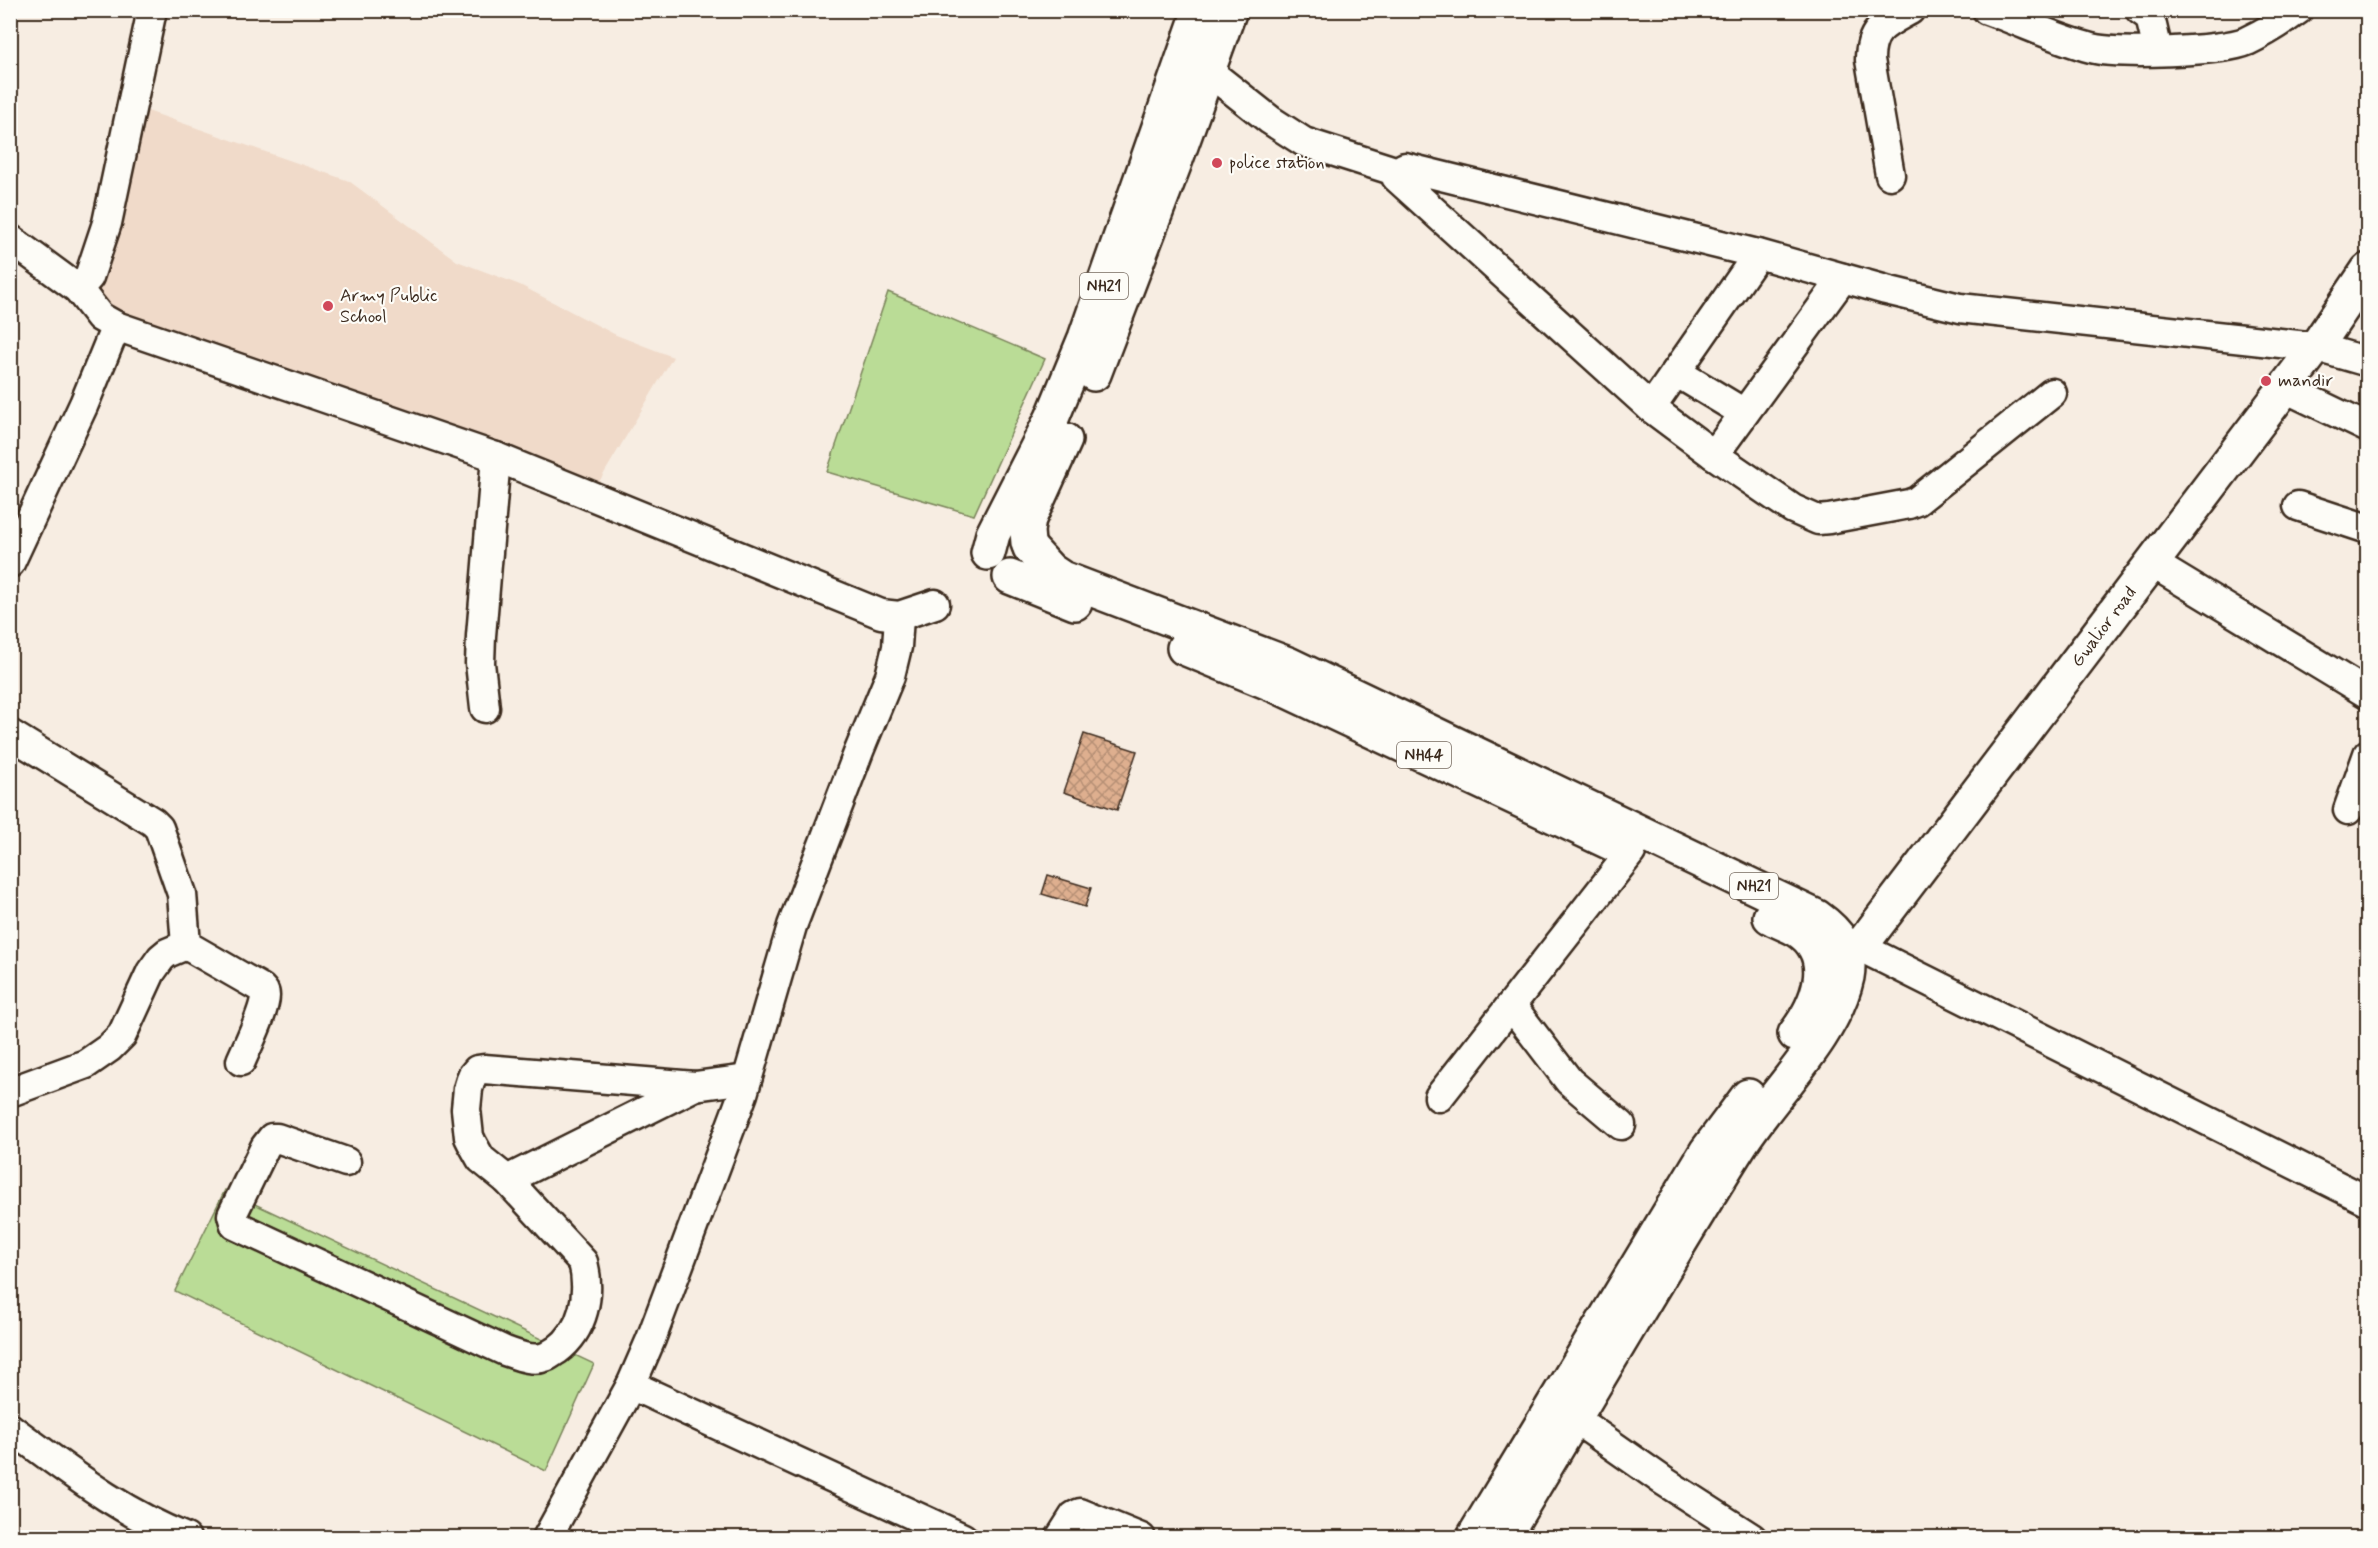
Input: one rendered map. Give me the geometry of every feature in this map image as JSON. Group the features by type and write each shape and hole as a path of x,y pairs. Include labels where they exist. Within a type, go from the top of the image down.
{"main road":[{"name":"NH21","path":"988,553 993,534 1052,418 1085,338 1200,10"},
{"name":"NH21","path":"1230,10 1105,350 1029,519 1027,531 1029,546 1050,570 1062,578 1288,664 1817,917 1833,928 1843,941 1843,954"},
{"name":"Gwalior road","path":"1843,954 2152,563 2316,347 2367,270"},
{"path":"988,553 995,540 1001,536 1016,535 1029,546 1030,562 1027,568 1010,577"},
{"name":"NH44","path":"988,553 990,563 998,573 1279,687 1799,931 1814,946 1843,954"},
{"path":"1503,1538 1742,1142 1823,1031 1838,1003 1847,976 1843,954"},
{"path":"1473,1538 1706,1152 1806,1020 1822,973 1843,954"}],"street":[{"path":"78,289 89,277 107,223 152,10"},
{"path":"1890,175 1870,60 1870,45 1873,37 1888,22 1910,10"},
{"path":"1987,10 2089,48 2113,52 2234,45 2247,41 2298,10"},
{"path":"2140,10 2150,17 2158,51"},
{"path":"1208,71 1270,120 1304,142 1398,172"},
{"path":"2052,393 1917,501 1818,520 1793,509 1714,455 1652,408 1396,177 1398,172 1405,167 1758,254 1923,300 1960,308 2316,347 2367,362"},
{"path":"10,239 78,289 100,317 116,326 496,457 881,614 899,616 935,604"},
{"path":"1652,408 1758,254"},
{"path":"1714,455 1843,278"},
{"path":"10,563 84,404 116,326"},
{"path":"1676,372 1744,413"},
{"path":"2285,388 2367,428"},
{"path":"485,708 480,663 481,636 496,457"},
{"path":"2298,506 2367,529"},
{"path":"2152,563 2367,694"},
{"path":"550,1536 631,1385 705,1197 747,1079 792,926 890,676 897,646 899,616"},
{"path":"10,734 100,788 159,828 182,894 186,945"},
{"path":"2348,810 2367,754"},
{"path":"1438,1097 1631,852"},
{"path":"186,945 261,988 264,992 265,998 241,1062"},
{"path":"10,1092 86,1064 109,1048 122,1035 161,958 186,945"},
{"path":"1843,954 2367,1201"},
{"path":"1510,1005 1569,1081 1621,1125"},
{"path":"346,1162 277,1137 272,1138 265,1147 232,1215 235,1226 505,1351 530,1359 546,1358 566,1343 573,1333 587,1297 583,1262 507,1180 481,1159 469,1137 466,1109 472,1076 477,1070 484,1069 695,1086 747,1079"},
{"path":"507,1180 695,1086"},
{"path":"631,1385 963,1538"},
{"path":"1575,1419 1662,1480 1713,1527 1752,1538"},
{"path":"10,1428 108,1499 150,1523 186,1538"},
{"path":"1060,1538 1074,1516 1080,1513 1141,1538"}],"shaded area":[{"name":"Army Public School","path":"139,108 349,181 457,261 520,285 616,335 673,357 599,482 589,490 101,315 91,297"}],"green space":[{"path":"888,292 1045,359 974,515 827,472"},
{"path":"225,1190 594,1364 546,1471 175,1291"}],"building":[{"path":"1084,734 1137,751 1117,810 1064,792"},
{"path":"1048,875 1091,888 1085,907 1042,894"}],"place":[{"name":"police station","path":"1217,163"},
{"name":"Army Public School","path":"328,306"},
{"name":"mandir","path":"2266,381"}]}
